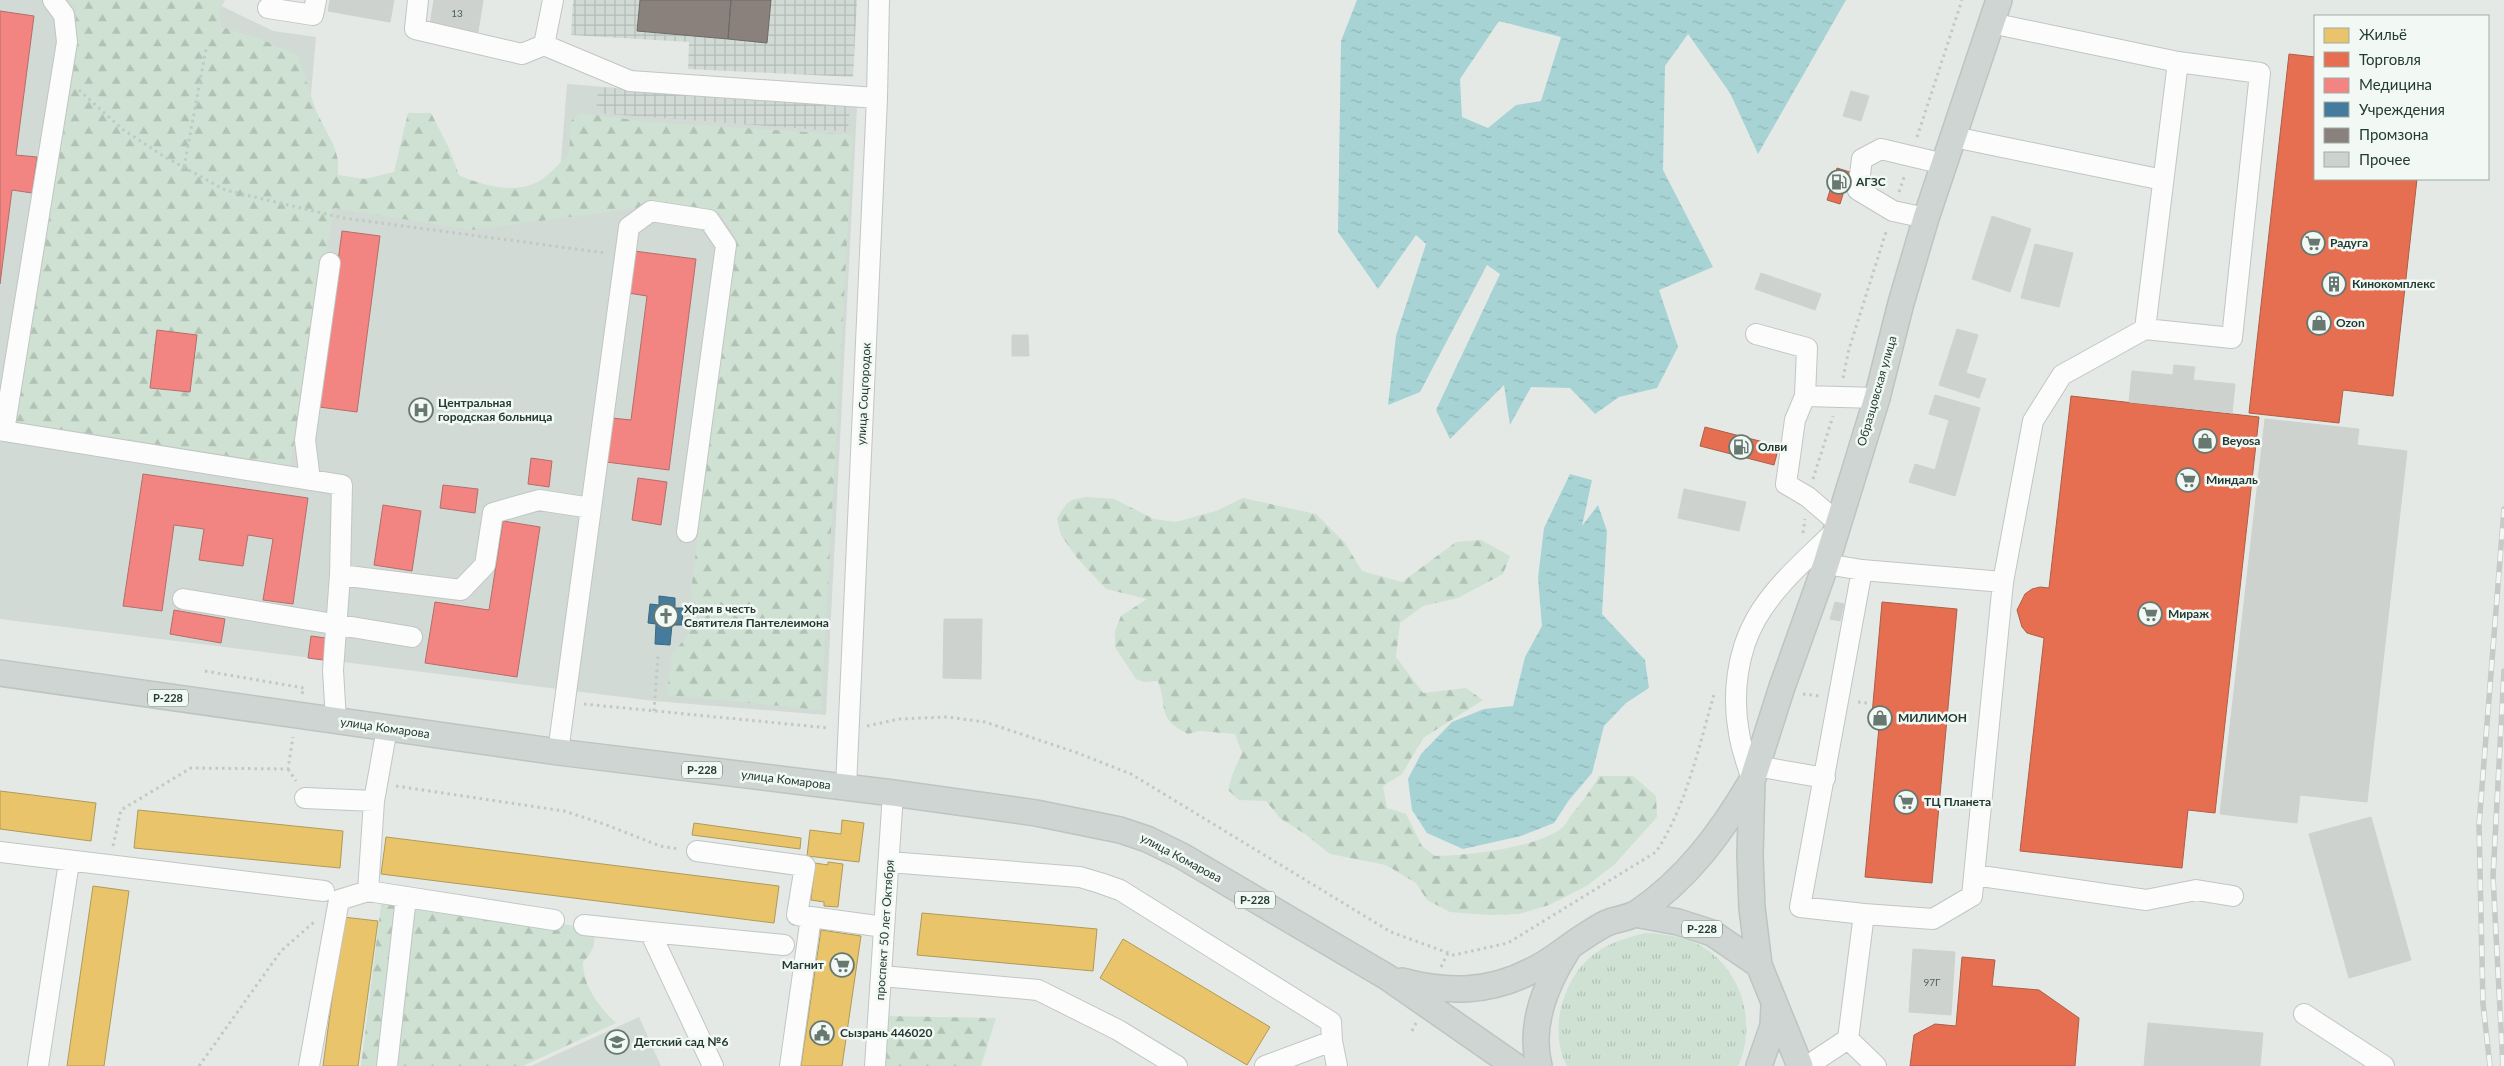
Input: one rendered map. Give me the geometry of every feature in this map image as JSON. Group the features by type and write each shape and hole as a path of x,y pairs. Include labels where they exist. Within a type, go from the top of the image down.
{"main road":[{"name":"Образцовская улица","path":"1754,773 1826,564 1877,398 1901,303 1926,218 1999,0"},
{"name":"улица Комарова","path":"0,673 558,752 893,793 1090,822 1147,839 1207,871 1387,977"},
{"path":"1635,914 1699,859 1726,824 1754,773"},
{"path":"1754,773 1752,891 1759,965 1800,1066"},
{"name":"Р-228","path":"1387,977 1431,989 1453,990 1486,987 1530,972 1609,922 1635,914 1678,922 1712,933 1759,965"},
{"name":"Р-228","path":"1539,1066 1537,1035 1542,1002 1552,975 1568,949"},
{"name":"Р-228","path":"1387,977 1514,1066"},
{"path":"1759,1066 1772,1026 1774,1005"}],"street":[{"path":"53,0 64,15 67,42 4,431 342,485 338,625 333,670 336,721"},
{"path":"268,8 313,15 316,0"},
{"path":"418,0 415,29 522,54 544,45 630,81 877,98"},
{"path":"544,45 553,0"},
{"name":"улица Соцгородок","path":"846,787 877,98 879,0"},
{"path":"1862,570 1800,907 1934,920 1972,896 2003,582 2033,421 2062,375 2145,329 2232,338 2260,73 2178,62 1991,23"},
{"path":"2145,329 2178,62"},
{"path":"1954,136 2163,180"},
{"path":"1926,218 1893,212 1858,190 1862,159 1881,149 1944,164"},
{"path":"558,752 629,227 651,210 708,220 726,245 687,532"},
{"path":"310,480 305,440 330,263"},
{"path":"1756,334 1807,348 1805,396 1795,420 1786,484 1808,497 1836,527 1778,590 1756,619 1742,653 1735,693 1739,734 1754,773 1825,778"},
{"path":"1805,396 1877,398"},
{"path":"340,575 461,590 485,565 494,513 539,500 591,508"},
{"path":"1826,564 1862,570 2003,582"},
{"path":"183,600 412,637"},
{"path":"368,891 375,792 386,728"},
{"path":"305,798 375,792"},
{"name":"проспект 50 лет Октября","path":"874,1066 882,976 893,793"},
{"path":"697,851 805,866 797,916 884,927"},
{"path":"0,852 332,896 368,891 554,920"},
{"path":"38,1066 69,862"},
{"path":"889,862 1080,877 1120,890 1331,1022 1332,1041 1337,1066"},
{"path":"1974,875 2146,900 2196,890 2234,896"},
{"path":"309,1066 332,896"},
{"path":"388,1066 406,897"},
{"path":"1807,1066 1848,1039 1864,914"},
{"path":"790,1066 811,917"},
{"path":"584,925 784,945"},
{"path":"650,932 713,1066"},
{"path":"882,976 1038,990 1118,1030 1177,1066"},
{"path":"2304,1014 2384,1066"},
{"path":"1848,1039 1876,1066"},
{"path":"1265,1066 1332,1041"}],"path":[{"path":"1802,543 1808,497 1839,397 1849,349 1962,0"},
{"path":"184,168 206,48"},
{"path":"62,74 122,129 184,168 225,190 343,218 625,255"},
{"path":"654,712 658,656"},
{"path":"108,866 121,810 191,768 288,769 296,716 304,688 204,671"},
{"path":"564,702 849,730 900,718 948,717 985,722 1074,752 1131,774 1391,932 1454,955 1508,943 1656,852 1668,834 1679,808 1716,686"},
{"path":"375,792 564,811 660,846"},
{"path":"199,1066 281,951 332,896"}],"shaded area":[{"name":"Центральная городская больница","path":"0,0 209,0 273,31 316,37 304,173 558,200 567,84 857,107 826,715 654,701 0,619"},
{"path":"573,0 857,0 853,77 688,69 689,42 571,35"},
{"path":"598,87 850,107 848,132 596,113"},
{"name":"Детский сад №6","path":"639,1017 661,1066 531,1066"}],"green space":[{"path":"68,0 225,0 219,13 222,27 261,39 298,56 316,111 334,146 338,160 338,175 365,179 394,172 408,113 431,113 449,148 459,175 486,185 505,188 524,187 538,182 569,154 571,121 580,113 649,122 853,135 821,710 667,695 672,654 687,636 696,608 691,591 735,236 719,212 658,205 472,230 334,208 290,466 13,423 67,85 77,8"},
{"path":"1087,497 1114,499 1154,519 1176,522 1216,511 1243,498 1316,514 1345,543 1362,571 1402,582 1456,542 1481,540 1510,556 1503,574 1458,598 1423,606 1400,623 1396,657 1423,693 1466,688 1483,700 1423,738 1402,774 1383,786 1387,808 1406,814 1422,846 1435,856 1502,849 1552,834 1564,826 1599,776 1633,776 1656,796 1657,817 1615,864 1588,885 1549,905 1519,914 1489,915 1450,912 1427,900 1416,883 1386,865 1330,854 1305,834 1280,818 1266,801 1239,800 1228,790 1242,753 1235,734 1200,731 1188,734 1171,723 1167,718 1158,681 1144,682 1136,679 1115,647 1115,631 1121,616 1147,599 1106,589 1077,558 1061,535 1057,519 1063,509 1068,503 1076,499"},
{"path":"409,900 594,929 594,943 589,955 583,962 586,980 593,995 616,1023 523,1066 391,1066"},
{"path":"383,901 398,901 385,1066 361,1066 381,905"},
{"path":"1646,933 1671,936 1695,943 1711,953 1724,965 1734,980 1741,996 1745,1014 1746,1032 1744,1049 1738,1066 1567,1066 1561,1051 1559,1019 1562,1002 1568,987 1587,960 1600,950 1611,944"},
{"path":"886,1016 996,1018 981,1066 879,1066"}],"water":[{"path":"1357,0 1846,0 1758,154 1730,93 1688,34 1665,66 1663,170 1713,267 1659,290 1678,347 1657,388 1619,397 1595,414 1570,388 1531,387 1510,425 1504,385 1450,439 1436,410 1500,274 1487,265 1420,392 1388,405 1396,336 1426,244 1416,235 1378,289 1338,232 1341,41","holes":["1499,21 1561,37 1541,101 1516,105 1488,128 1462,117 1460,79"]},
{"path":"1570,474 1592,480 1582,526 1598,505 1607,531 1602,614 1645,660 1649,688 1626,703 1604,726 1592,773 1569,800 1554,823 1521,836 1463,849 1427,833 1412,810 1408,779 1421,754 1452,722 1484,709 1513,706 1525,657 1542,626 1538,578 1544,528"}],"building: Жильё":[{"path":"0,791 96,803 91,841 0,829"},
{"path":"138,810 343,831 340,868 134,848"},
{"path":"842,820 864,823 859,862 807,856 810,830 841,834"},
{"path":"694,823 801,838 800,849 692,835"},
{"path":"386,837 779,886 774,923 381,874"},
{"path":"828,862 843,864 838,907 824,906 824,902 811,900 815,863 828,865"},
{"path":"93,886 129,891 104,1066 67,1066"},
{"path":"922,913 1097,929 1093,971 917,955"},
{"path":"343,917 378,921 358,1066 323,1066"},
{"path":"821,930 861,936 842,1066 801,1066"},
{"path":"1123,939 1270,1027 1247,1065 1100,978"}],"building: Торговля":[{"name":"Кинокомплекс","path":"2289,54 2314,57 2314,180 2417,180 2393,396 2343,390 2339,423 2249,413"},
{"path":"1837,168 1850,172 1840,204 1827,200"},
{"path":"2071,396 2259,417 2215,813 2188,810 2182,868 2020,851 2044,638 2027,633 2022,627 2017,610 2025,594 2032,589 2040,587 2049,588"},
{"path":"1705,427 1779,446 1774,465 1700,446"},
{"name":"ТЦ Планета","path":"1882,602 1957,609 1932,883 1865,877 1879,727 1871,726"},
{"path":"1962,957 1995,960 1992,986 2039,990 2079,1018 2075,1066 1910,1066 1914,1035 1935,1024 1956,1026"}],"building: Медицина":[{"path":"0,11 34,16 16,155 37,157 32,193 12,190 0,284"},
{"path":"342,231 380,236 357,412 319,407"},
{"path":"634,251 696,259 669,470 606,462 612,418 631,420 647,296 628,293"},
{"path":"157,330 197,335 190,392 150,388"},
{"path":"531,458 552,461 549,487 528,484"},
{"path":"143,474 308,498 293,604 263,600 273,539 248,535 243,566 199,560 204,529 174,525 162,611 123,606"},
{"path":"638,478 667,482 661,525 632,520"},
{"path":"443,485 478,489 475,513 440,508"},
{"path":"383,505 421,511 412,571 374,565"},
{"path":"503,521 540,527 517,677 425,663 435,602 489,610"},
{"path":"174,610 225,619 221,643 170,634"},
{"path":"311,636 326,638 323,660 308,658"}],"building: Учреждения":[{"name":"Храм в честь Святителя Пантелеимона","path":"659,596 675,598 675,608 683,608 682,625 672,625 670,645 655,644 656,624 648,623 650,604 659,605"}],"building: Промзона":[{"path":"640,0 731,0 728,39 637,31"},
{"path":"731,0 771,0 767,43 728,39"}],"building: Прочее":[{"path":"330,0 394,0 390,22 328,11"},
{"path":"434,0 483,0 478,32 430,25"},
{"path":"1851,91 1869,96 1861,121 1843,116"},
{"path":"1992,216 2031,229 2010,292 1972,279"},
{"path":"2035,244 2073,253 2059,307 2021,298"},
{"path":"1761,273 1821,294 1815,310 1755,289"},
{"path":"1957,329 1978,335 1966,373 1986,379 1979,398 1939,385"},
{"path":"1012,335 1028,335 1029,356 1012,356"},
{"path":"2174,365 2195,367 2193,380 2235,384 2232,413 2129,402 2132,371 2173,375"},
{"path":"1935,395 1980,408 1955,496 1909,482 1915,464 1935,470 1949,420 1929,414"},
{"path":"2265,419 2359,429 2357,445 2407,451 2367,802 2300,795 2297,823 2220,814"},
{"path":"1684,489 1746,502 1739,531 1678,518"},
{"path":"1835,602 1844,604 1840,621 1830,619"},
{"path":"944,619 982,619 981,679 943,678"},
{"path":"2371,817 2411,960 2349,978 2309,834"},
{"path":"1913,949 1955,952 1951,1015 1909,1012"},
{"path":"2148,1023 2263,1033 2260,1066 2144,1066"}],"railway":[{"path":"2490,1066 2483,1004 2479,825 2504,509"},
{"path":"2503,1066 2493,877 2504,671"}],"place":[{"name":"АГЗС","path":"1839,182"},
{"name":"Радуга","path":"2313,243"},
{"name":"Кинокомплекс","path":"2334,284"},
{"name":"Ozon","path":"2319,323"},
{"name":"Центральная городская больница","path":"421,410"},
{"name":"Beyosa","path":"2205,441"},
{"name":"Олви","path":"1741,447"},
{"name":"Миндаль","path":"2188,480"},
{"name":"Мираж","path":"2150,614"},
{"name":"Храм в честь Святителя Пантелеимона","path":"666,616"},
{"name":"МИЛИМОН","path":"1880,718"},
{"name":"ТЦ Планета","path":"1906,802"},
{"name":"Магнит","path":"842,965"},
{"name":"Сызрань 446020","path":"822,1033"},
{"name":"Детский сад №6","path":"617,1042"}]}
